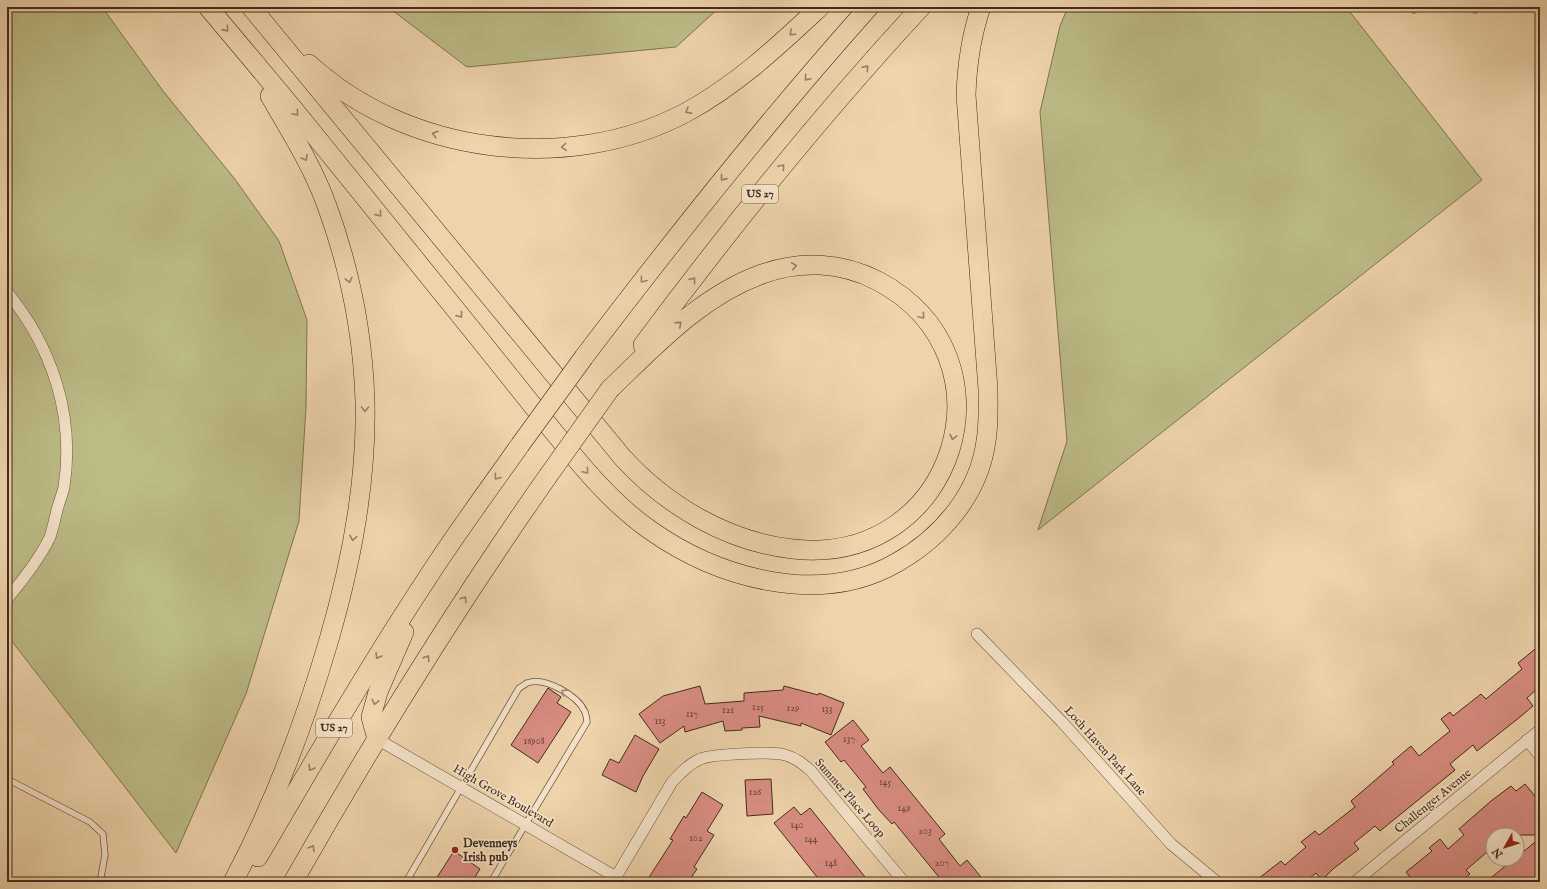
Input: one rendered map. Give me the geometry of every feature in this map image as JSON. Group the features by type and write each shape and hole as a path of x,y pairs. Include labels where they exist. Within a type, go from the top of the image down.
{"highway":[{"path":"208,7 311,131 560,440 615,502 670,543 695,556 747,575 774,581 801,584 827,584 851,581 873,574 901,561 924,546 938,533 963,501 980,466 986,444 989,416 988,389 966,95 970,50 975,25 981,7"},
{"path":"252,7 320,74 363,104 411,126 466,142 495,146 554,148 581,145 626,136 684,113 726,88 745,74 820,7"},
{"path":"252,7 623,458 653,487 689,513 733,534 779,548 825,550 844,548 861,543 890,529 909,515 925,498 935,484 949,455 956,419 954,378 947,356 936,334 923,316 908,300 889,287 870,277 850,270 827,265 806,264 762,274 740,283 717,296 679,324 610,389"},
{"name":"US 27","path":"243,882 351,701 428,576 472,512 584,357 656,262 742,156 869,7"},
{"name":"US 27","path":"293,882 377,739 463,599 610,389 688,286 776,175 869,64 921,7"},
{"path":"233,882 263,821 279,783 322,665 343,588 358,512 364,440 363,372 358,326 351,287 338,238 327,205 311,169 244,51"},
{"path":"377,739 371,717 378,692 428,576"}],"street":[{"path":"7,292 19,307 45,349 62,397 67,441 64,487 50,536 30,570 7,599"},
{"name":"Loch Haven Park Lane","path":"977,634 1062,722 1171,844 1217,882"},
{"name":"Challenger Avenue","path":"1355,882 1540,730"},
{"name":"High Grove Boulevard","path":"377,739 525,824 614,879"},
{"path":"1527,740 1540,756"},
{"name":"Summer Place Loop","path":"614,879 672,782 680,772 690,764 712,756 776,753 796,759 812,771 904,882"}],"lane":[{"path":"1412,7 1414,10 1417,7"},
{"path":"1473,7 1475,10 1479,7"},
{"path":"406,882 519,688 527,683 545,682 568,694 585,712 587,722 491,882"},
{"path":"7,779 90,822 104,834 105,855 100,882"}],"shaded area":[{"path":"7,7 102,7 163,91 234,178 279,241 307,320 306,407 299,521 246,694 176,853 7,635"},
{"path":"388,7 720,7 676,47 467,67"},
{"path":"1068,7 1346,7 1482,180 1038,530 1067,441 1040,112 1060,26"}],"building":[{"path":"1540,645 1540,686 1527,698 1533,706 1520,717 1477,751 1473,745 1450,764 1455,770 1380,831 1375,826 1354,843 1359,849 1333,869 1322,880 1316,873 1305,882 1254,882 1281,861 1285,865 1306,847 1301,842 1315,831 1319,835 1355,807 1351,801 1394,764 1392,762 1411,746 1419,756 1450,731 1441,719 1450,712 1453,716 1481,694 1486,699 1522,669 1518,663"},
{"path":"700,686 705,704 744,701 744,693 783,690 784,686 818,695 819,693 844,703 831,735 801,723 801,726 759,716 760,727 725,731 723,721 685,732 684,726 660,743 639,714 663,696"},
{"path":"548,688 561,697 557,703 571,712 538,763 511,745"},
{"path":"853,720 869,740 861,746 883,773 890,767 945,834 939,839 960,866 967,860 985,882 943,882 894,822 892,824 879,810 863,789 866,787 844,760 841,762 825,742"},
{"path":"635,735 659,749 643,776 636,792 602,775 610,759 619,763"},
{"path":"771,779 773,814 747,816 745,780"},
{"path":"1525,784 1540,802 1540,835 1525,835 1525,827 1485,827 1485,854 1466,870 1470,874 1460,882 1414,882 1406,872 1432,851 1429,848 1440,839 1448,849 1464,835 1459,829 1491,801 1511,786 1516,791"},
{"path":"702,792 723,805 707,831 714,835 694,867 697,869 688,882 646,882 673,840 670,839 684,816 686,818"},
{"path":"794,807 801,815 810,808 869,882 821,882 774,823"},
{"path":"1540,838 1540,882 1486,882 1504,867 1525,867 1525,850"},
{"path":"454,851 480,869 472,882 434,882"}],"place":[{"name":"Devenneys Irish pub","path":"455,850"}]}
